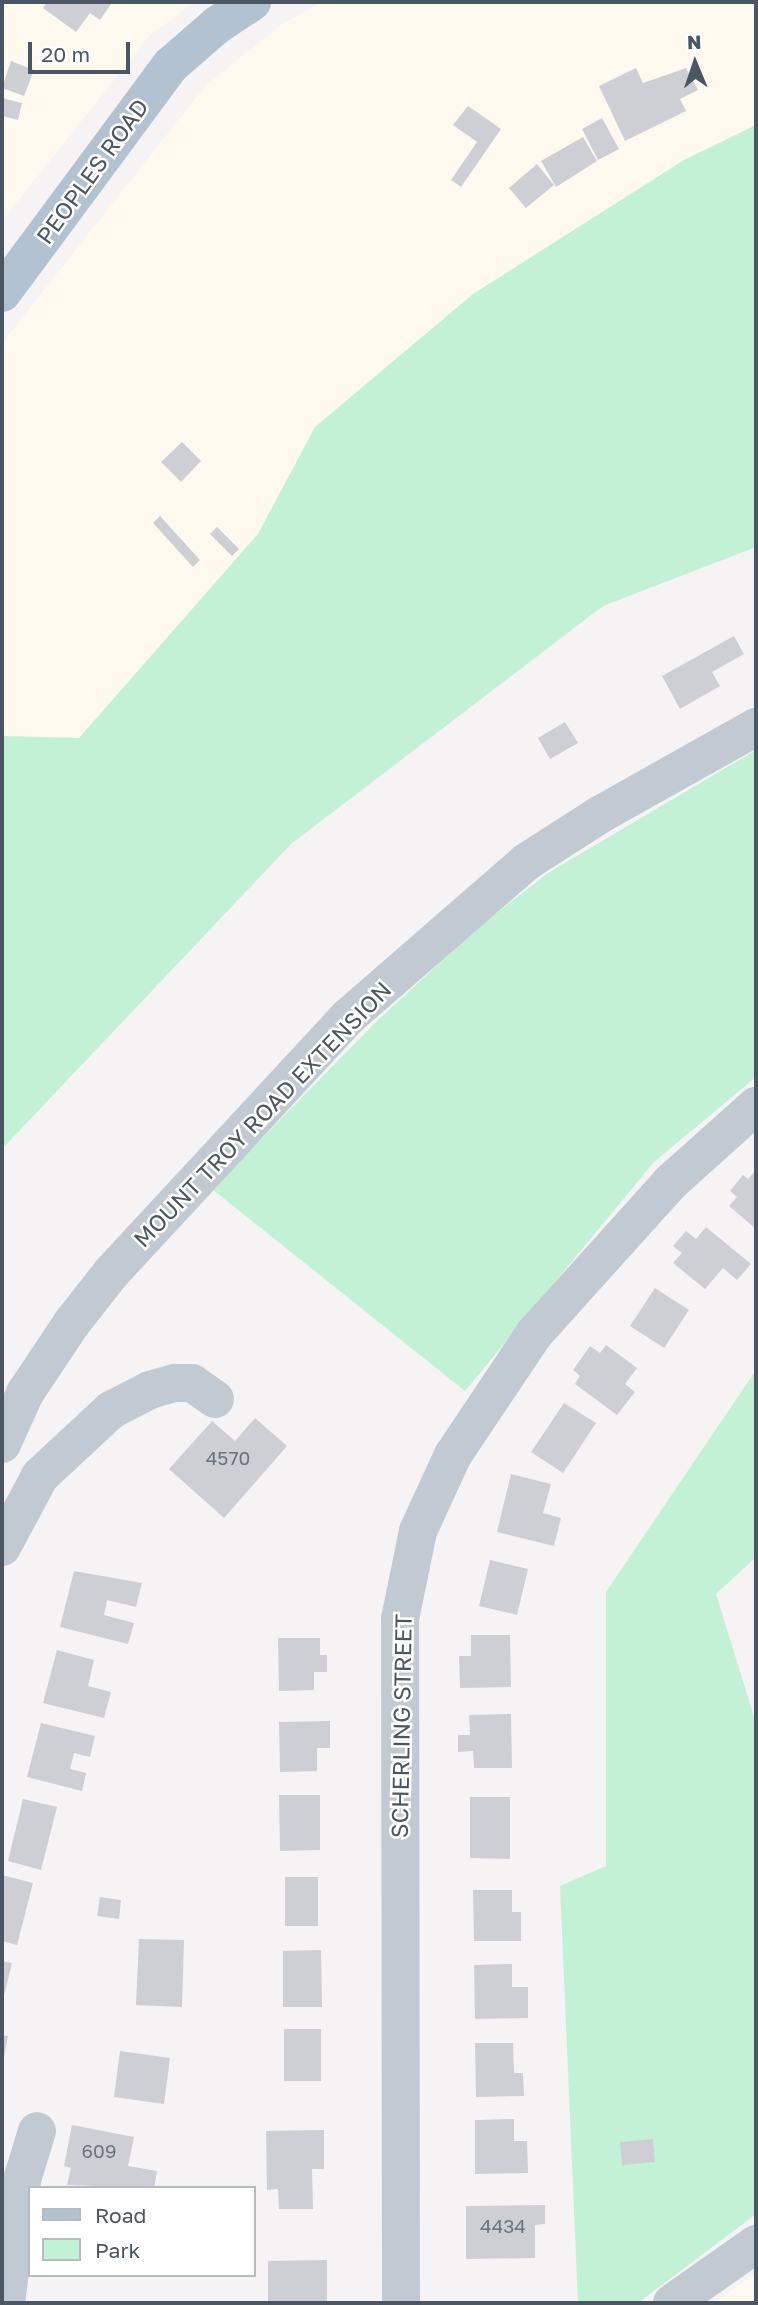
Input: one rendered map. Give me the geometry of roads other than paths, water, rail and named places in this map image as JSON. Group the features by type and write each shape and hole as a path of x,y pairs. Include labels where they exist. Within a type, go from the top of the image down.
{"main road":[{"name":"PEOPLES ROAD","path":"2,293 172,65 217,25 252,2"}],"street":[{"name":"MOUNT TROY ROAD EXTENSION","path":"2,1444 25,1392 111,1273 348,1017 526,862 601,814 756,727"},
{"name":"SCHERLING STREET","path":"401,2303 400,1619 418,1531 453,1455 534,1334 672,1181 756,1106"},
{"path":"2,1547 40,1476 111,1410 150,1390 175,1383 192,1383 215,1399"},
{"path":"6,2303 22,2180 37,2131"},
{"path":"672,2303 756,2244"}]}
